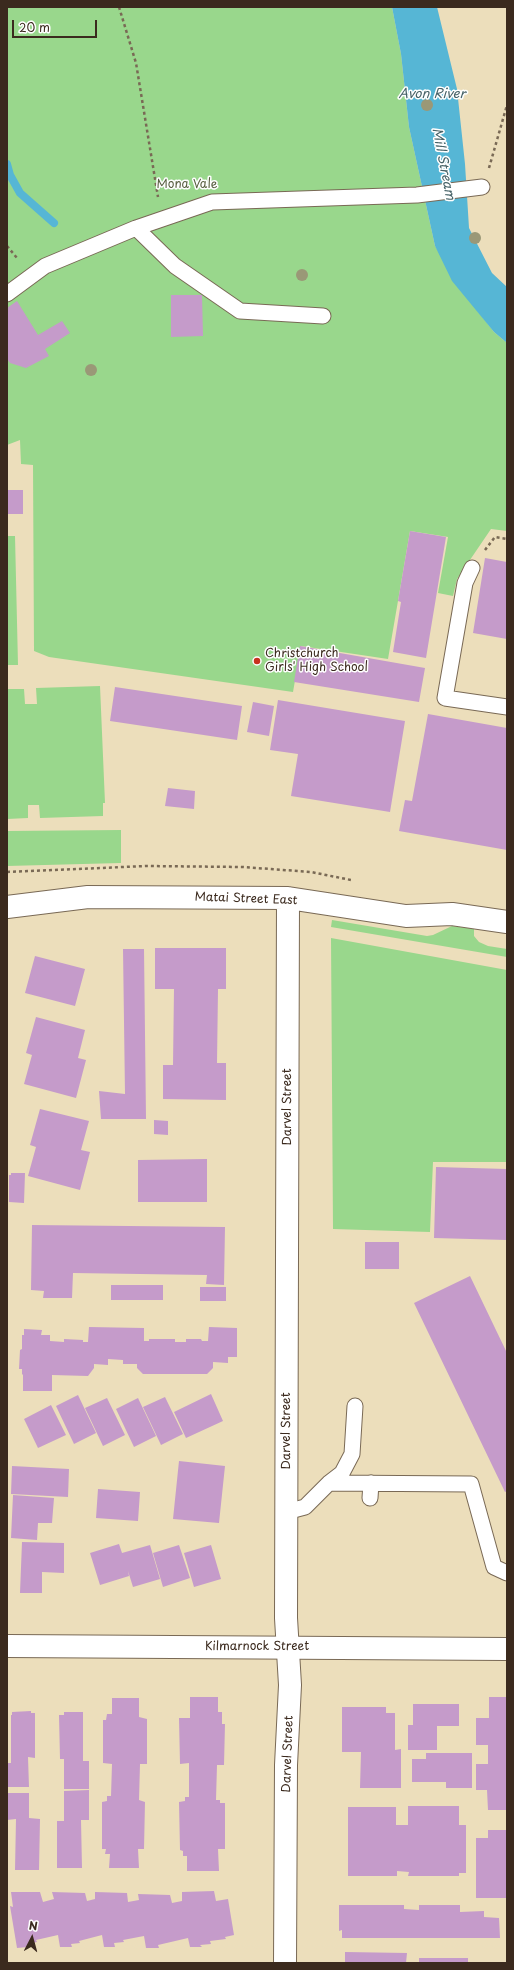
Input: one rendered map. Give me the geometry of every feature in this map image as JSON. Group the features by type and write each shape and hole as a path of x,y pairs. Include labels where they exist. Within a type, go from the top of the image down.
{"street":[{"name":"Matai Street East","path":"7,907 88,897 288,898 406,916 452,914 507,922"},
{"name":"Darvel Street","path":"285,1963 286,1765 290,1685 286,1618 288,898"},
{"name":"Kilmarnock Street","path":"7,1646 507,1649"}],"lane":[{"path":"7,294 45,266 136,228 212,202 417,195 482,187"},
{"path":"136,228 175,266 240,311 323,316"},
{"path":"472,568 465,583 445,698 507,707"},
{"path":"286,1512 305,1507 329,1483 342,1473 352,1454 355,1406"},
{"path":"329,1483 471,1484 494,1567 507,1573"},
{"path":"370,1498 371,1483"}],"path":[{"path":"119,7 136,63 159,205 151,220 136,228"},
{"path":"482,187 488,172 507,105"},
{"path":"472,568 495,537 507,539"}],"green space":[{"name":"Mona Vale","path":"7,7 392,7 401,54 409,127 435,246 477,310 494,332 507,343 507,531 491,529 457,579 453,596 438,593 448,537 410,531 388,659 301,646 293,692 49,657 34,651 33,465 21,464 20,440 7,445"},
{"path":"7,536 15,536 18,665 7,665"},
{"path":"100,686 105,803 103,803 103,816 40,818 39,805 28,805 28,818 7,819 7,689 24,689 25,704 37,704 36,688"},
{"path":"121,830 121,863 7,866 7,831"},
{"path":"332,920 427,936 433,935 452,926 474,929 474,936 479,942 488,946 507,949 507,957 331,927"},
{"path":"331,938 507,970 507,1162 433,1162 430,1232 333,1229"}],"water":[{"name":"Avon River","path":"392,7 437,7 457,89 465,164 469,228 492,273 507,287 507,343 494,332 452,281 435,246 409,127 401,54"}],"building":[{"path":"171,295 202,295 203,336 171,337"},
{"path":"17,301 38,335 62,321 70,333 45,349 49,356 26,368 10,363 7,359 7,308"},
{"path":"7,490 23,490 23,514 7,514"},
{"path":"410,531 446,537 426,658 393,652 401,602 398,601"},
{"path":"485,558 507,562 507,639 473,633"},
{"path":"300,646 425,668 419,702 294,682"},
{"path":"115,687 242,706 237,740 110,721"},
{"path":"278,700 405,721 390,812 291,796 298,754 270,750"},
{"path":"253,702 274,706 269,736 247,732"},
{"path":"428,714 507,728 507,850 399,831 405,800 412,801"},
{"path":"168,788 195,791 194,809 165,806"},
{"path":"155,948 226,948 226,989 218,989 217,1063 226,1063 226,1100 163,1099 163,1065 173,1065 174,989 155,989"},
{"path":"123,949 144,949 146,1119 101,1119 99,1091 125,1094"},
{"path":"35,956 85,969 75,1006 25,993"},
{"path":"36,1017 85,1030 78,1058 86,1060 76,1098 24,1084 32,1055 26,1053"},
{"path":"40,1109 89,1121 81,1150 90,1152 80,1190 28,1176 36,1147 30,1145"},
{"path":"154,1120 168,1121 168,1135 154,1134"},
{"path":"207,1159 207,1202 138,1202 138,1160"},
{"path":"436,1167 507,1169 507,1240 434,1238"},
{"path":"11,1173 25,1173 24,1203 9,1202 9,1175 11,1175"},
{"path":"32,1225 225,1227 224,1285 206,1284 207,1275 73,1273 72,1298 43,1298 44,1291 31,1290"},
{"path":"365,1242 399,1242 399,1269 365,1269"},
{"path":"470,1276 507,1353 507,1491 505,1492 414,1303"},
{"path":"111,1285 163,1285 163,1300 111,1300"},
{"path":"200,1287 226,1287 226,1301 200,1301"},
{"path":"89,1327 144,1328 144,1341 149,1341 149,1339 175,1339 175,1342 186,1342 186,1339 201,1339 202,1341 208,1341 209,1327 237,1328 237,1357 228,1357 228,1363 213,1362 213,1368 207,1374 143,1374 137,1368 137,1364 123,1364 123,1360 108,1359 108,1365 94,1364 94,1368 88,1376 52,1375 52,1391 23,1391 22,1369 19,1369 20,1350 22,1349 22,1335 24,1335 24,1329 42,1330 41,1335 50,1335 50,1341 64,1342 64,1339 83,1340 83,1342 88,1342"},
{"path":"211,1394 223,1421 186,1438 174,1412"},
{"path":"78,1395 96,1433 74,1444 56,1406"},
{"path":"165,1397 183,1434 161,1445 143,1407"},
{"path":"107,1398 125,1435 103,1446 85,1408"},
{"path":"138,1398 156,1436 134,1447 116,1409"},
{"path":"51,1405 66,1435 38,1448 24,1419"},
{"path":"179,1461 225,1466 219,1523 173,1519"},
{"path":"12,1466 69,1469 68,1497 11,1494"},
{"path":"98,1489 140,1492 138,1521 96,1518"},
{"path":"13,1495 54,1498 52,1523 38,1523 37,1540 11,1538"},
{"path":"22,1542 64,1543 64,1573 42,1572 42,1593 20,1593"},
{"path":"119,1544 122,1553 150,1545 160,1579 133,1587 128,1571 129,1576 100,1585 90,1553"},
{"path":"179,1545 190,1578 163,1587 153,1553"},
{"path":"211,1545 221,1579 194,1587 184,1553"},
{"path":"190,1697 218,1697 218,1712 222,1712 222,1724 225,1724 224,1765 217,1765 216,1800 220,1800 220,1803 225,1803 225,1849 218,1849 219,1871 187,1871 187,1856 183,1856 183,1851 180,1850 179,1802 185,1801 185,1797 189,1797 189,1763 180,1764 179,1718 190,1718"},
{"path":"489,1697 507,1697 507,1810 488,1810 487,1790 476,1790 476,1764 488,1764 488,1745 476,1745 476,1718 489,1718"},
{"path":"112,1698 139,1698 139,1717 147,1719 147,1764 140,1764 139,1800 145,1802 144,1849 138,1849 139,1868 109,1868 110,1854 105,1854 106,1849 102,1849 102,1802 107,1801 107,1796 111,1796 112,1764 103,1763 103,1720 106,1720 107,1714 112,1714"},
{"path":"413,1704 459,1704 459,1726 437,1726 437,1750 408,1750 408,1725 413,1725"},
{"path":"342,1707 386,1707 386,1713 395,1713 395,1750 401,1749 401,1788 360,1788 361,1752 342,1752"},
{"path":"31,1711 31,1713 35,1713 35,1758 28,1757 29,1787 7,1787 7,1763 11,1763 11,1715 12,1712"},
{"path":"64,1712 83,1712 83,1761 89,1761 89,1789 64,1789 64,1759 60,1759 59,1715 64,1715"},
{"path":"426,1753 472,1753 472,1788 446,1788 446,1782 412,1782 412,1759 426,1759"},
{"path":"89,1790 89,1820 81,1820 82,1868 57,1868 57,1821 64,1821 64,1791"},
{"path":"7,1793 29,1793 29,1818 40,1819 39,1870 15,1870 16,1819 7,1820"},
{"path":"408,1806 459,1806 459,1825 466,1825 466,1873 459,1873 459,1876 408,1876 409,1872 397,1871 397,1876 348,1876 348,1807 396,1807 396,1825 408,1825"},
{"path":"488,1830 507,1830 507,1898 476,1898 476,1838 488,1838"},
{"path":"214,1891 216,1901 228,1899 234,1935 225,1937 226,1939 210,1941 211,1944 200,1945 202,1947 190,1947 188,1938 158,1945 159,1948 146,1948 144,1936 123,1940 124,1942 114,1943 115,1947 104,1947 102,1935 79,1941 80,1943 71,1944 72,1947 60,1947 58,1935 36,1940 37,1942 28,1944 28,1947 17,1948 10,1906 13,1907 11,1892 40,1892 43,1902 54,1899 52,1892 85,1893 87,1901 95,1899 95,1892 127,1893 128,1902 139,1900 138,1894 170,1895 172,1903 182,1901 182,1892"},
{"path":"339,1905 404,1905 404,1909 419,1910 419,1905 460,1905 460,1912 484,1911 484,1917 499,1918 500,1938 342,1938 342,1930 339,1931"},
{"path":"345,1952 407,1953 406,1963 345,1963"},
{"path":"419,1958 468,1958 468,1963 419,1963"}],"waterway":[{"path":"7,164 10,175 20,193 54,223"}],"place":[{"name":"Christchurch Girls' High School","path":"257,661"}],"water label":[{"name":"Mill Stream","path":"443,164"}]}
